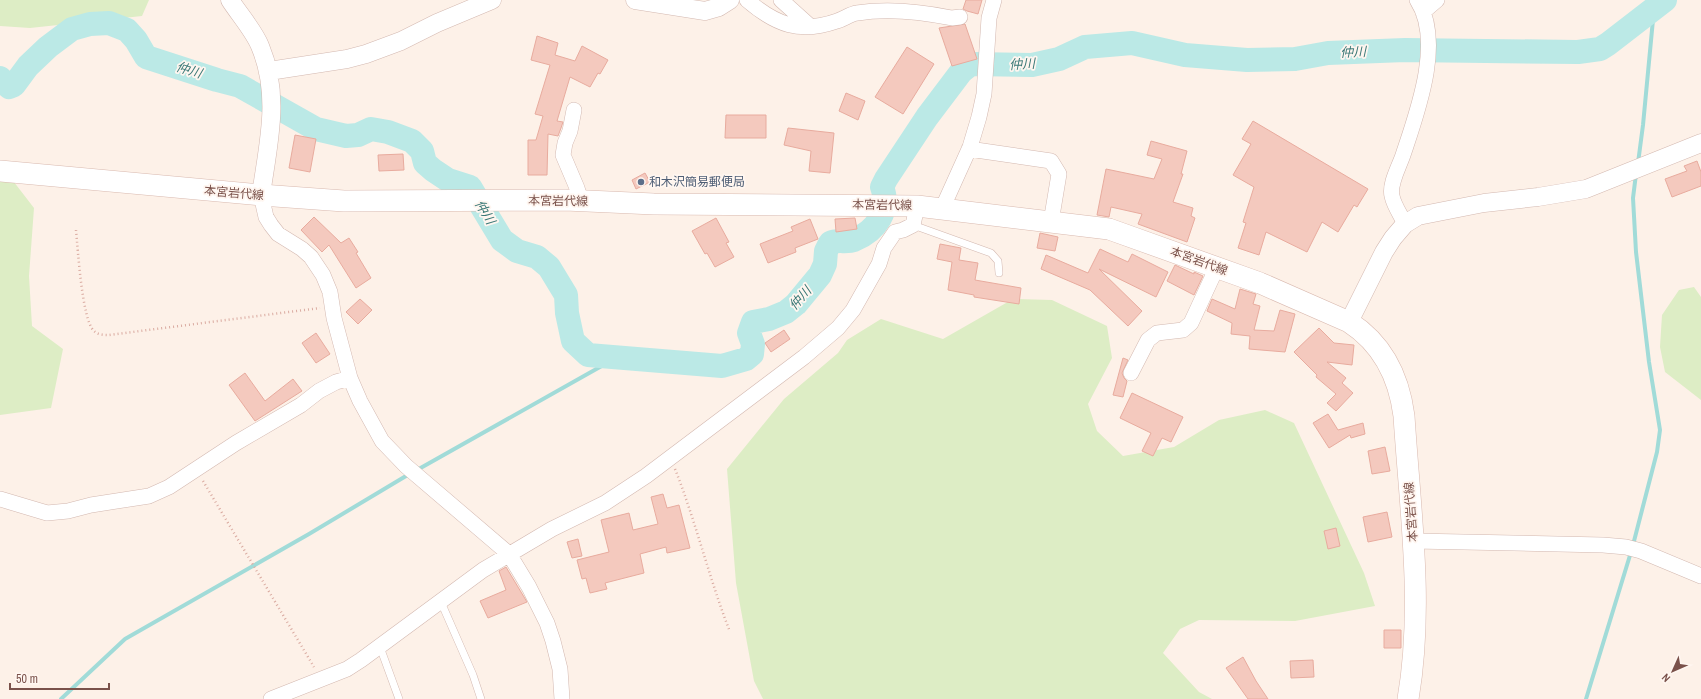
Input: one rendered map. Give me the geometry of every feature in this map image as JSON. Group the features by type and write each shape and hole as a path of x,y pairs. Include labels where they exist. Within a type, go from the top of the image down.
{"main road":[{"name":"本宮岩代線","path":"0,171 261,195 344,201 581,201 654,204 814,205 915,215 942,209 1109,230 1260,283 1349,322 1377,346 1396,378 1404,416 1414,541 1414,638 1408,699"}],"street":[{"path":"230,0 260,44 269,71 272,117 261,195 266,218 278,234 302,249 323,275 330,292 343,356 350,378 360,401 382,441 406,466 509,554 529,587 547,623 560,669 562,699"},
{"path":"269,71 347,59 366,54 401,41 437,23 492,0"},
{"path":"635,0 705,11 720,7 730,0"},
{"path":"747,0 773,19 790,26 811,27 838,21 855,13 874,11 892,11 952,18 960,17"},
{"path":"781,0 811,27"},
{"path":"942,209 969,149 984,94 989,18 994,0"},
{"path":"1405,224 1392,196 1392,188 1423,84 1428,32 1420,6 1437,0"},
{"path":"574,110 563,155 578,188 581,201"},
{"path":"1349,322 1384,252 1405,224 1418,216 1476,205 1586,189 1701,143"},
{"path":"969,149 1051,161 1059,174 1051,222"},
{"path":"271,699 320,678 347,669 380,647 483,570 552,529 605,503 671,458 798,362 838,328 860,299 879,264 884,248 889,240 895,232 903,230 915,215"},
{"path":"1131,373 1148,340 1158,333 1183,330 1191,323 1217,267"},
{"path":"0,499 47,513 68,511 91,505 149,496 169,486 336,382 350,378"},
{"path":"1414,541 1603,545 1626,547 1641,551 1701,576"}],"lane":[{"path":"915,215 991,253 998,261 999,273"},
{"path":"441,602 481,699"},
{"path":"380,647 399,699"}],"path":[{"path":"76,230 85,312 89,325 94,332 101,335 172,328 333,307"},
{"path":"671,458 683,489 716,596 730,632"},
{"path":"196,469 320,678"}],"green space":[{"path":"0,0 149,0 142,16 30,28 0,26"},
{"path":"7,173 34,208 29,276 32,326 63,349 51,408 0,415 0,177"},
{"path":"1694,287 1701,297 1701,400 1665,372 1660,347 1662,315 1679,290"},
{"path":"1013,299 1052,300 1107,326 1112,358 1088,404 1097,431 1123,456 1174,447 1219,420 1265,410 1294,423 1364,573 1375,606 1295,621 1199,620 1180,629 1163,653 1199,692 1212,699 763,699 754,681 736,583 727,469 784,399 838,353 847,340 881,319 943,339"}],"building":[{"path":"966,0 982,0 978,14 963,9"},
{"path":"965,24 977,59 952,66 939,28"},
{"path":"537,36 558,43 555,55 575,61 582,46 608,60 590,87 570,77 557,121 563,122 558,136 548,134 547,175 528,175 528,140 536,140 543,116 535,114 550,65 531,60"},
{"path":"907,47 934,64 903,114 875,97"},
{"path":"846,93 865,101 858,120 839,111"},
{"path":"726,115 766,115 766,138 725,138"},
{"path":"1253,121 1368,189 1357,207 1354,205 1338,232 1322,222 1307,252 1266,232 1259,255 1238,248 1246,223 1243,222 1254,187 1233,175 1251,144 1242,139"},
{"path":"788,128 834,133 830,173 809,171 811,151 784,145"},
{"path":"295,135 316,139 310,172 289,168"},
{"path":"1151,141 1187,151 1181,174 1183,174 1173,202 1193,208 1191,216 1195,218 1187,242 1138,224 1142,214 1111,207 1109,217 1097,215 1106,169 1154,179 1162,159 1147,155"},
{"path":"403,154 404,170 379,171 378,155"},
{"path":"1697,161 1701,172 1701,186 1672,197 1665,179 1687,171 1684,166"},
{"path":"645,173 650,182 636,189 632,180"},
{"path":"314,217 341,243 349,238 371,278 356,288 329,245 322,252 301,230"},
{"path":"716,218 729,242 726,243 734,257 715,267 707,253 705,254 692,231"},
{"path":"855,218 857,229 836,232 835,219"},
{"path":"810,219 818,239 795,248 796,252 768,263 760,244 793,231 791,227"},
{"path":"1040,233 1058,237 1055,251 1037,248"},
{"path":"940,244 961,248 959,260 978,263 975,280 1021,288 1019,304 974,297 974,295 948,290 952,262 937,259"},
{"path":"1100,249 1128,262 1132,254 1168,272 1156,297 1099,269 1142,311 1128,326 1090,290 1041,269 1046,255 1088,273"},
{"path":"1175,265 1194,274 1194,272 1203,276 1194,295 1167,281"},
{"path":"1240,289 1256,294 1253,304 1260,306 1254,330 1274,331 1280,310 1295,314 1285,352 1249,349 1250,336 1231,334 1232,323 1207,311 1212,299 1235,309"},
{"path":"360,299 372,310 358,324 346,312"},
{"path":"1319,328 1334,343 1354,345 1352,365 1327,362 1346,378 1342,383 1353,393 1336,411 1327,403 1336,394 1316,377 1317,375 1294,352"},
{"path":"784,330 790,339 771,352 765,343"},
{"path":"316,333 330,354 316,363 302,343"},
{"path":"1123,358 1128,360 1122,373 1127,381 1123,397 1113,395"},
{"path":"245,373 265,401 293,379 302,391 255,421 229,385"},
{"path":"1132,393 1183,417 1171,442 1162,438 1153,456 1142,451 1151,433 1120,418"},
{"path":"1328,414 1338,430 1363,423 1365,434 1351,438 1350,435 1329,448 1313,423"},
{"path":"1385,447 1390,471 1372,474 1368,451"},
{"path":"663,494 667,508 679,505 690,548 667,553 666,547 640,554 644,573 605,583 607,589 590,593 586,578 582,579 577,560 609,552 601,520 629,513 633,530 658,524 651,497"},
{"path":"1387,512 1392,537 1368,542 1363,517"},
{"path":"1336,528 1340,546 1328,549 1324,531"},
{"path":"578,539 582,556 572,558 567,542"},
{"path":"506,567 527,602 488,618 480,601 506,590 499,571"},
{"path":"1384,630 1401,630 1401,648 1384,648"},
{"path":"1243,657 1268,699 1248,699 1226,668"},
{"path":"1313,660 1314,677 1291,678 1290,661"}],"waterway":[{"name":"仲川","path":"0,78 9,87 14,85 28,66 48,47 72,29 90,24 109,23 127,30 136,40 146,57 240,86 316,129 346,136 358,135 371,129 388,132 412,141 422,151 425,163 433,170 448,180 470,187 502,240 517,251 537,257 549,267 566,295 567,313 573,341 588,355 722,366 746,359 752,354 753,344 749,333 753,322 769,319 786,312 796,304 820,275 825,264 826,251 830,243 836,241 854,240 869,231 880,219 885,204 882,187 886,179 927,117 961,72 971,64 1032,65 1059,59 1085,47 1132,43 1185,55 1247,60 1295,59 1328,53 1405,50 1578,52 1600,49 1665,0"},
{"path":"1638,163 1654,9"},
{"path":"1633,545 1657,452 1660,430 1649,362 1636,252 1633,198 1636,174"},
{"path":"417,470 607,363 588,355"},
{"path":"61,699 125,639 309,534 411,473"},
{"path":"1586,699 1631,552"}],"place":[{"name":"和木沢簡易郵便局","path":"641,182"}]}
